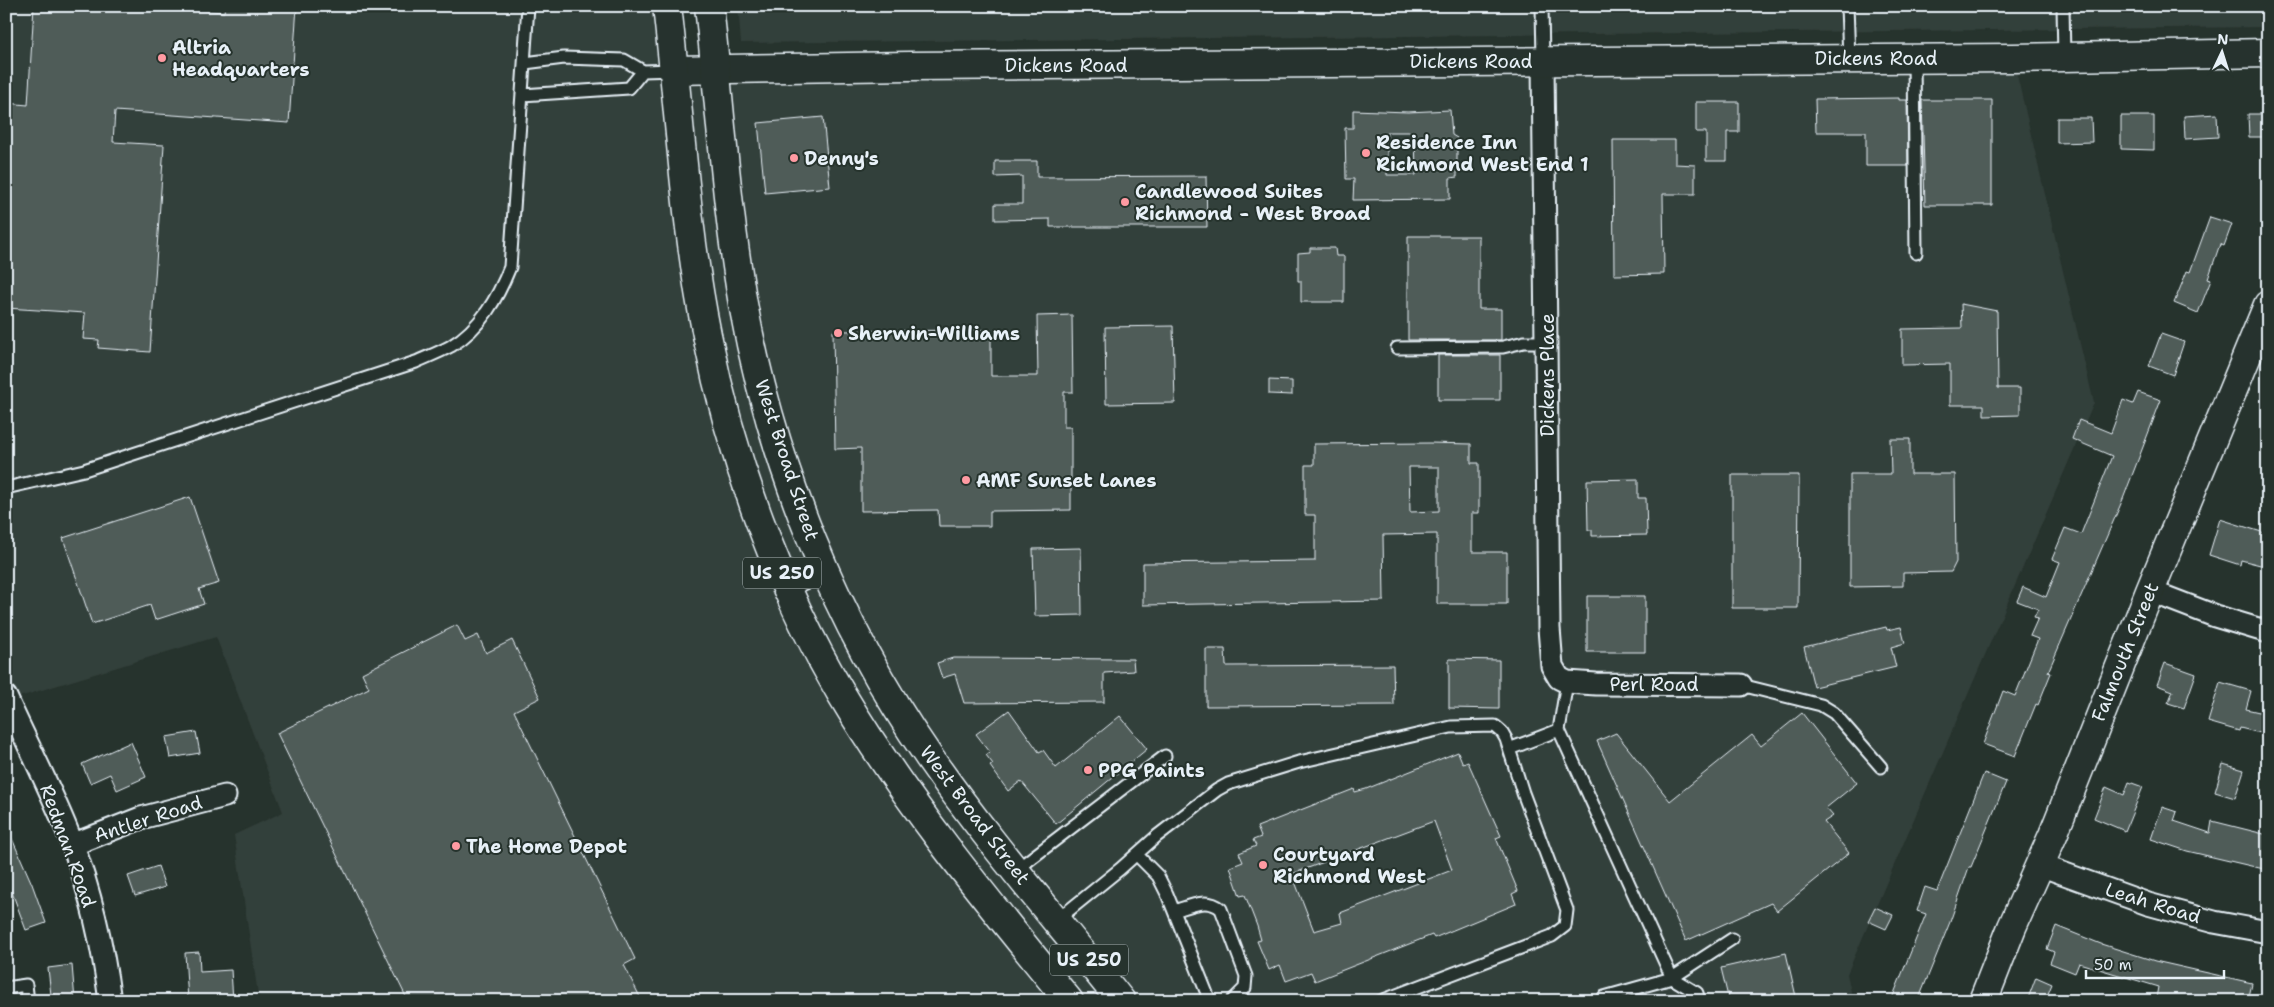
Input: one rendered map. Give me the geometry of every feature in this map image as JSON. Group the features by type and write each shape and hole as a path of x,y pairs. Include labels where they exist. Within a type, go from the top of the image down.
{"main road":[{"name":"US 250","path":"667,6 691,234 707,336 722,400 741,465 764,529 789,590 833,678 868,737 924,819 1069,1001"},
{"name":"West Broad Street","path":"709,6 733,237 750,336 765,401 805,523 827,574 860,641 928,756 966,808 1122,1001"},
{"name":"Dickens Road","path":"674,70 715,68 1849,59 2268,52"},
{"name":"Falmouth Street","path":"1983,1001 2150,591 2265,319"},
{"path":"1025,946 1057,920"}],"street":[{"name":"Dickens Place","path":"1543,61 1550,653 1556,673 1568,682"},
{"path":"2150,591 2215,616 2268,632"},
{"name":"Perl Road","path":"1568,682 1596,684 1740,685"},
{"name":"Redman Road","path":"7,701 40,767 72,844 104,956 110,1001"},
{"name":"Antler Road","path":"72,844 141,818 225,796"},
{"name":"Leah Road","path":"2040,865 2148,904 2214,922 2268,932"}],"lane":[{"path":"6,488 84,470 416,362 452,346 474,327 491,306 502,288 510,267 528,6"},
{"path":"1542,6 1543,61"},
{"path":"1847,6 1849,59"},
{"path":"2063,6 2064,56"},
{"path":"525,64 564,58 624,60 643,72 674,70"},
{"path":"1914,58 1916,253"},
{"path":"522,94 629,88 643,72"},
{"path":"1397,348 1503,347 1524,342 1546,342"},
{"path":"789,590 827,574"},
{"path":"1568,682 1559,730 1672,978 1697,993 1699,1001"},
{"path":"1740,685 1821,705 1834,713 1881,767"},
{"path":"1057,920 1137,855 1157,836 1217,790 1240,780 1299,762 1451,727 1495,726 1502,732 1509,749 1523,793 1567,910 1565,926 1552,936 1381,1001"},
{"path":"1509,749 1559,730"},
{"path":"1016,870 1165,756"},
{"path":"1137,855 1158,876 1174,910 1210,1001"},
{"path":"1174,910 1202,902 1216,904 1221,909 1246,976 1245,988 1232,1001"},
{"path":"1604,997 1672,978 1732,940"},
{"path":"6,988 26,985 28,1001"}],"shaded area":[{"path":"6,6 665,6 674,78 2013,58 2094,403 1847,974 1853,1001 259,1001 234,835 283,812 216,637 6,701"},
{"path":"738,6 2268,6 2268,27 741,43"}],"building":[{"path":"34,6 140,6 224,12 225,6 297,6 289,123 115,111 113,142 164,145 150,352 98,348 99,340 83,339 85,313 6,308 6,103 28,105"},
{"path":"1899,98 1899,100 1907,100 1908,166 1866,166 1866,132 1816,132 1815,99"},
{"path":"1922,100 1992,100 1992,205 1925,205"},
{"path":"1696,102 1739,102 1739,132 1727,132 1727,161 1706,161 1706,132 1696,132"},
{"path":"1353,110 1408,112 1450,110 1452,135 1457,138 1457,177 1450,178 1450,199 1353,200 1354,179 1346,179 1345,128 1353,128","holes":["1387,132 1415,132 1416,175 1387,175"]},
{"path":"2217,114 2218,137 2185,139 2184,116"},
{"path":"2248,114 2268,114 2268,137 2249,137"},
{"path":"2121,116 2154,116 2154,150 2121,149"},
{"name":"Denny's","path":"823,117 830,187 765,193 758,123"},
{"path":"2057,118 2091,118 2092,142 2057,143"},
{"path":"1613,140 1675,140 1675,164 1695,165 1695,194 1663,194 1664,274 1614,275"},
{"name":"Candlewood Suites Richmond - West Broad","path":"995,161 1037,161 1037,177 1206,176 1207,227 1050,227 1050,219 995,220 995,204 1022,204 1022,176 995,177"},
{"path":"2210,217 2232,224 2224,246 2220,244 2208,279 2211,280 2198,313 2174,303 2187,271 2190,272"},
{"path":"1408,236 1479,236 1479,309 1501,309 1501,340 1408,340"},
{"path":"1310,248 1335,248 1336,256 1344,256 1344,302 1301,302 1301,281 1298,281 1298,253 1310,252"},
{"path":"1961,304 1997,311 1998,388 2020,388 2020,415 1984,416 1984,405 1950,405 1950,364 1902,365 1902,329 1962,328"},
{"path":"1072,315 1073,392 1064,392 1064,427 1071,427 1071,510 990,511 990,526 939,526 938,510 861,511 861,448 835,449 833,331 991,330 991,376 1038,376 1037,316"},
{"path":"1173,326 1175,403 1106,404 1105,327"},
{"path":"2161,334 2184,342 2173,375 2149,366"},
{"path":"1438,355 1500,355 1500,400 1438,400"},
{"path":"1269,380 1292,381 1292,395 1269,394"},
{"path":"2138,392 2161,400 2123,499 2048,672 2051,673 2038,705 2036,704 2015,756 1983,744 2003,691 2015,696 2038,639 2030,636 2038,618 2034,617 2038,609 2017,601 2023,587 2046,597 2060,562 2052,559 2065,528 2081,534 2112,456 2072,439 2079,420 2111,433 2123,400 2133,404"},
{"path":"1890,439 1910,439 1910,474 1955,474 1956,562 1951,572 1903,573 1903,586 1850,587 1850,474 1891,474"},
{"path":"1314,444 1471,444 1471,463 1479,463 1479,513 1472,513 1472,552 1507,552 1507,604 1437,604 1437,534 1383,535 1384,601 1143,605 1143,563 1315,561 1315,515 1305,515 1305,465 1314,465","holes":["1409,467 1439,467 1439,511 1410,512"]},
{"path":"1732,475 1799,475 1798,608 1732,608"},
{"path":"1638,479 1638,498 1646,498 1647,535 1592,536 1592,530 1588,530 1587,480"},
{"path":"190,497 219,583 199,589 204,604 155,620 150,605 92,624 63,538"},
{"path":"2220,519 2268,534 2268,567 2241,560 2240,565 2209,555"},
{"path":"1081,548 1082,615 1035,616 1033,549"},
{"path":"1587,596 1645,596 1645,652 1587,652"},
{"name":"The Home Depot","path":"457,625 465,641 478,635 486,653 512,640 540,698 514,711 635,959 624,965 642,1001 408,1001 277,733 369,688 362,673"},
{"path":"1886,627 1887,630 1901,627 1905,643 1891,647 1896,667 1814,687 1804,647"},
{"path":"1206,649 1225,649 1226,666 1393,665 1394,705 1206,706"},
{"path":"953,658 1133,659 1134,671 1104,673 1104,702 964,703 955,674 942,678 937,663"},
{"path":"1449,659 1499,660 1499,709 1449,708"},
{"path":"2165,663 2196,674 2184,708 2168,703 2173,691 2157,685"},
{"path":"2220,682 2251,691 2246,709 2268,714 2268,735 2240,728 2239,731 2208,722"},
{"name":"PPG Paints","path":"1009,710 1039,752 1043,750 1056,768 1120,716 1147,749 1056,824 1021,781 1008,791 990,766 993,764 986,755 990,752 976,734"},
{"path":"1802,713 1857,783 1826,808 1833,816 1824,822 1849,853 1777,911 1771,903 1686,941 1597,741 1616,733 1670,801 1752,735 1761,746"},
{"path":"196,732 200,753 170,758 166,737"},
{"path":"131,742 146,777 117,790 110,774 90,783 82,764"},
{"name":"Courtyard Richmond West","path":"1458,752 1463,764 1468,762 1501,836 1496,838 1518,891 1512,894 1516,904 1434,938 1432,935 1315,981 1311,972 1286,981 1280,965 1269,970 1257,941 1261,940 1257,926 1245,895 1240,896 1230,867 1243,862 1239,853 1256,846 1253,840 1261,837 1257,827 1354,789 1355,792","holes":["1434,821 1452,870 1340,913 1342,923 1314,931 1292,874"]},
{"path":"2223,764 2244,770 2235,798 2215,792"},
{"path":"1984,773 2006,782 1971,867 1969,867 1950,922 1918,1001 1891,1001 1926,914 1917,911 1925,887 1937,891"},
{"path":"2129,782 2143,787 2125,831 2094,818 2106,787 2124,795"},
{"path":"2162,807 2177,812 2174,821 2210,833 2212,821 2268,835 2268,870 2187,851 2151,839"},
{"path":"6,825 32,884 46,923 26,930 6,876"},
{"path":"158,866 165,887 135,896 128,876"},
{"path":"1875,907 1893,915 1886,929 1868,921"},
{"path":"2056,926 2101,944 2155,961 2252,983 2248,1001 2218,1001 2191,995 2190,1001 2169,1001 2157,998 2159,987 2079,963 2075,973 2050,963 2054,952 2047,949"},
{"path":"199,952 200,972 231,970 233,1001 188,1001 185,953"},
{"path":"1786,953 1797,1001 1729,1001 1721,968"},
{"path":"72,965 75,1001 56,1001 55,994 51,995 48,968"},
{"path":"2036,977 2052,984 2045,1001 2027,1001"}],"place":[{"name":"Altria Headquarters","path":"162,58"},
{"name":"Residence Inn Richmond West End 1","path":"1366,153"},
{"name":"Denny's","path":"794,158"},
{"name":"Candlewood Suites Richmond - West Broad","path":"1125,202"},
{"name":"Sherwin-Williams","path":"838,333"},
{"name":"AMF Sunset Lanes","path":"966,480"},
{"name":"PPG Paints","path":"1088,770"},
{"name":"The Home Depot","path":"456,846"},
{"name":"Courtyard Richmond West","path":"1263,865"}]}
